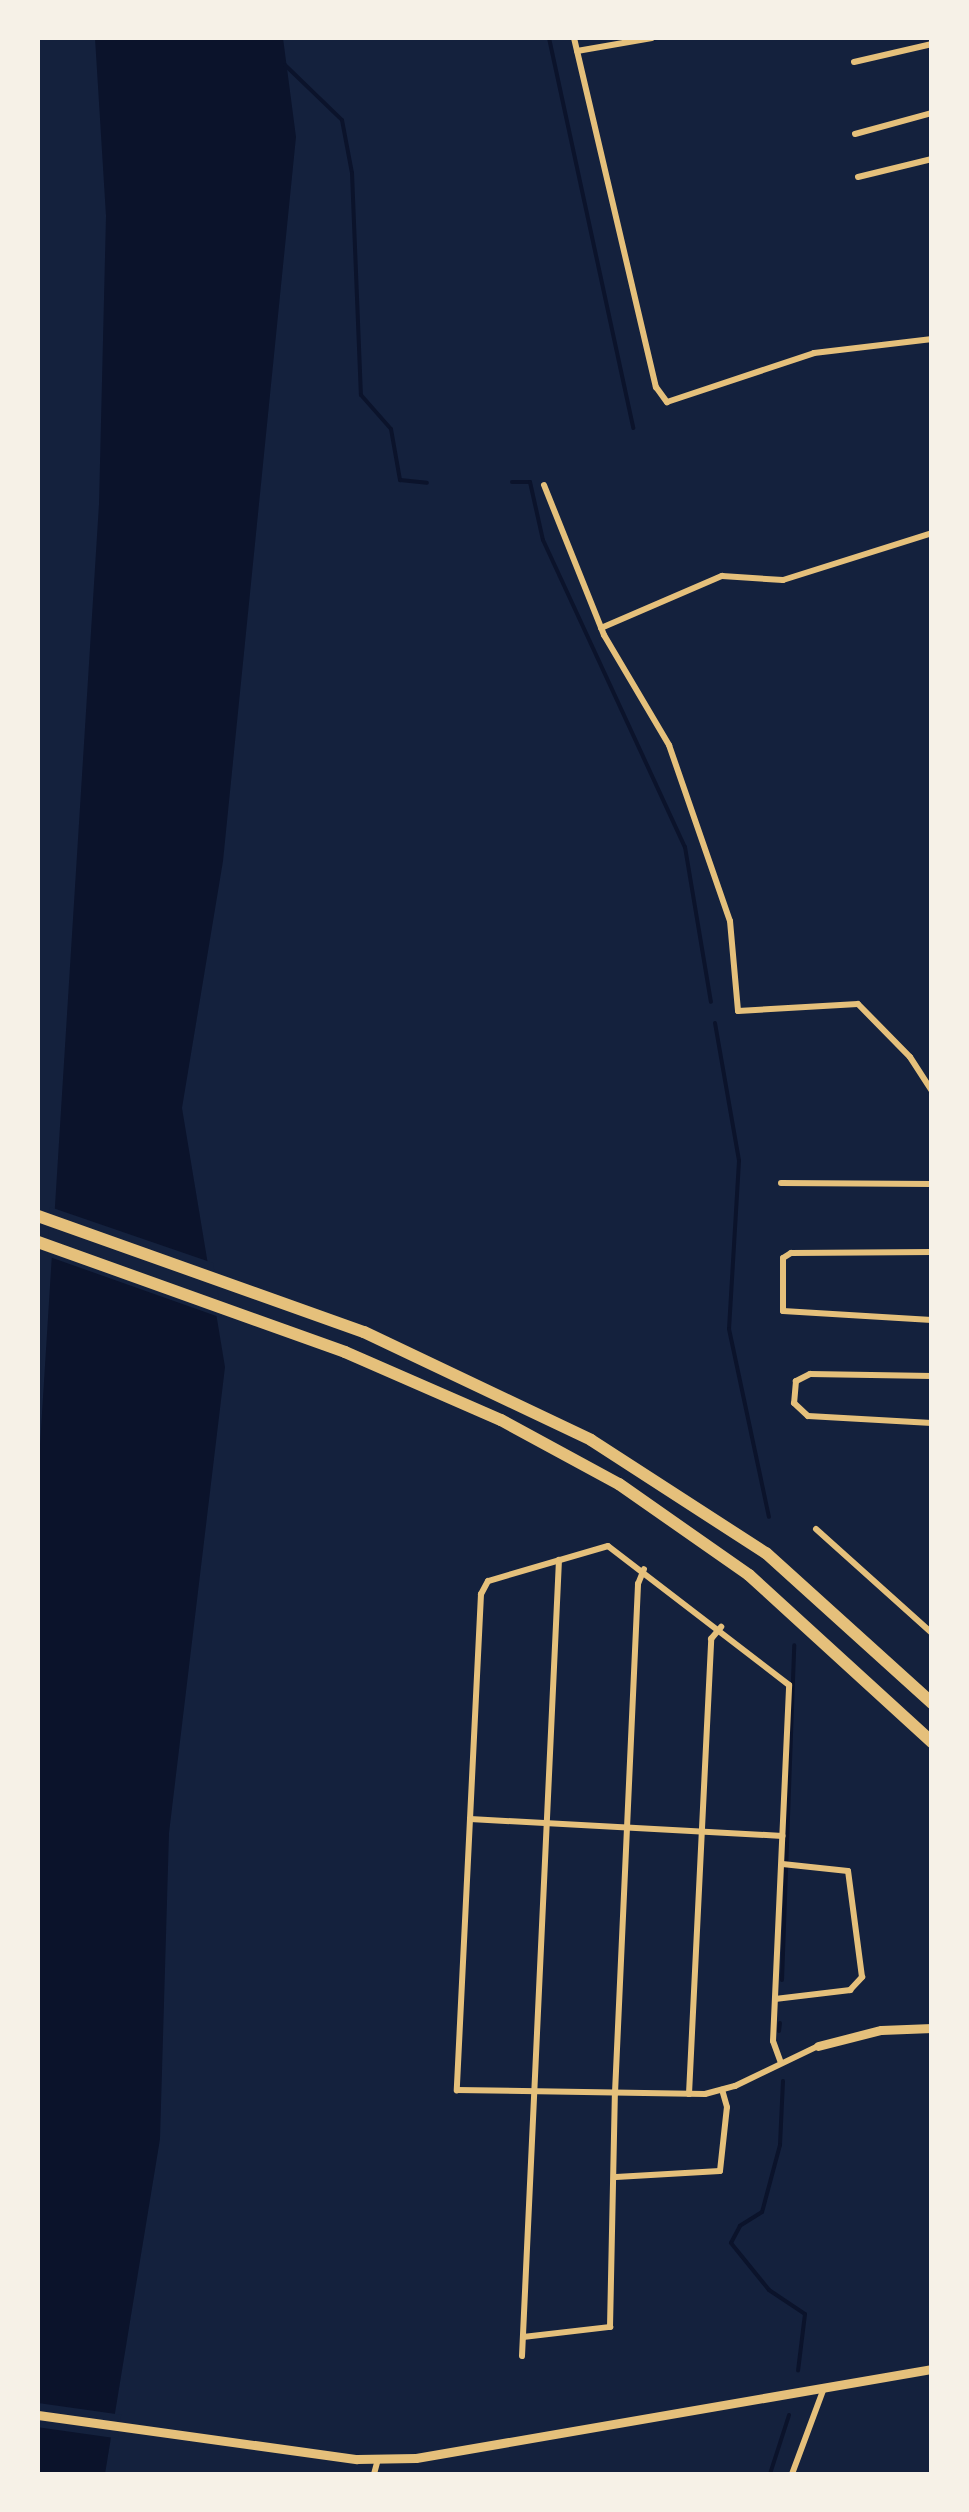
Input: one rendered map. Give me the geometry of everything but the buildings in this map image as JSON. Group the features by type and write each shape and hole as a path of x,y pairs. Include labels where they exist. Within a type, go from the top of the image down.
{"highway":[{"path":"38,1216 290,1304 502,1394 660,1480 766,1552 932,1703"},
{"path":"38,1242 345,1352 501,1420 620,1484 749,1575 932,1742"}],"main road":[{"path":"818,2046 881,2030 932,2028"},
{"path":"38,2415 356,2460 378,2459 468,2452 932,2369"}],"street":[{"path":"574,38 656,387 667,402 814,353 932,339"},
{"path":"577,51 652,38"},
{"path":"854,62 931,41"},
{"path":"855,134 932,113"},
{"path":"858,177 932,158"},
{"path":"544,485 601,628 669,746 730,921 738,1011 858,1004 910,1057 932,1091"},
{"path":"601,628 722,576 783,580 932,533"},
{"path":"782,1183 932,1184"},
{"path":"932,1252 791,1253 783,1258 782,1311 932,1320"},
{"path":"932,1376 810,1374 796,1381 794,1402 808,1416 932,1423"},
{"path":"816,1529 932,1632"},
{"path":"781,2063 773,2048 789,1684 720,1626 608,1546 482,1587 455,2085 462,2091 689,2094 722,2090 781,2063 818,2046"},
{"path":"522,2356 550,1824 559,1560"},
{"path":"523,2337 610,2327 615,2093 638,1584 644,1569"},
{"path":"689,2094 710,1638 720,1626"},
{"path":"470,1819 783,1836"},
{"path":"775,1999 850,1990 862,1977 848,1871 782,1864"},
{"path":"616,2177 720,2170 727,2107 722,2090"},
{"path":"792,2474 824,2386"},
{"path":"374,2474 378,2459"}],"water":[{"path":"95,38 283,38 296,137 223,861 182,1108 225,1367 169,1833 160,2139 105,2474 38,2474 38,1477 99,504 106,216"}],"pier":[{"path":"50,1207 213,1263 222,1318 47,1256"},
{"path":"38,2403 121,2415 118,2438 38,2427"}],"waterway":[{"path":"549,38 633,428"},
{"path":"285,65 342,120 352,173 361,395 391,429 400,480 427,483"},
{"path":"512,482 530,482 543,540 685,847 711,1002"},
{"path":"715,1023 739,1161 729,1329 769,1517"},
{"path":"782,1980 794,1645"},
{"path":"779,2031 780,2023"},
{"path":"783,2081 780,2145 762,2212 740,2226 731,2243 769,2290 805,2314 798,2371"},
{"path":"770,2474 789,2415"}]}
